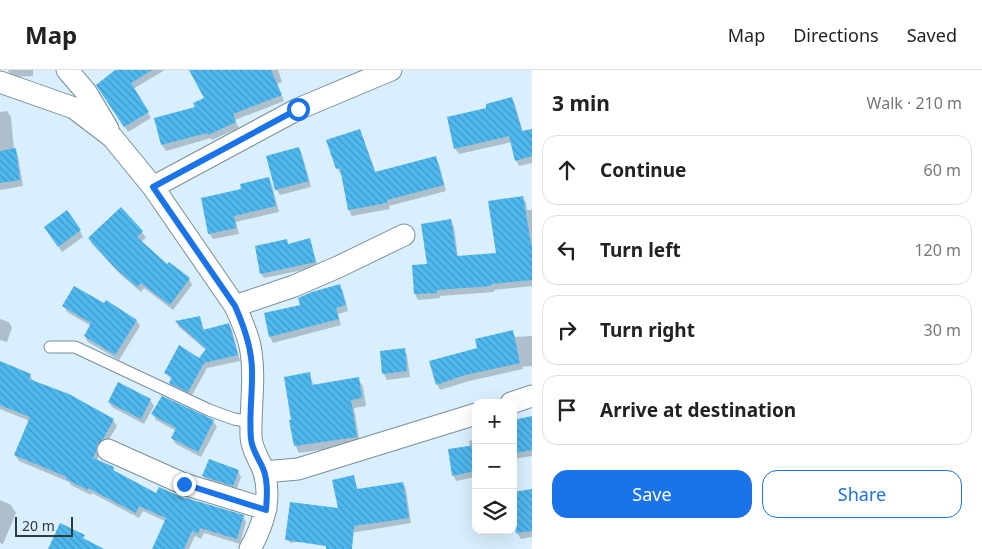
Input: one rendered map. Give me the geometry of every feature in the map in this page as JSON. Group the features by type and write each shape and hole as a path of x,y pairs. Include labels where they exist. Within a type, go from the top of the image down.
{"street":[{"path":"67,70 86,92 103,118 112,137"},
{"path":"153,187 298,109 391,70"},
{"path":"0,82 74,108 112,137 153,187 235,306 244,325 250,347 252,375 251,439 253,449 264,472 267,490 266,510 259,533 250,549"},
{"path":"235,306 294,286 404,235"},
{"path":"517,401 532,396"},
{"path":"264,472 298,469 472,415"},
{"path":"108,450 184,484 266,510"}],"lane":[{"path":"50,347 75,347 209,410 251,422"}],"building":[{"path":"115,70 152,70 131,83 149,112 124,127 96,85"},
{"path":"189,70 271,70 282,95 233,114 236,122 208,135 207,133 161,145 154,118 195,107 193,103 204,98"},
{"path":"512,97 522,131 532,129 532,156 515,161 509,136 454,149 447,117 486,108 486,104"},
{"path":"360,129 375,172 436,156 444,185 387,200 387,203 348,210 340,168 336,169 326,140"},
{"path":"299,147 309,181 275,190 266,156"},
{"path":"16,148 20,180 0,183 0,151"},
{"path":"269,177 276,206 234,216 236,228 208,234 201,198 241,189 240,184"},
{"path":"523,196 532,244 532,280 491,284 491,286 437,290 437,293 414,294 412,265 427,264 421,224 451,219 457,256 496,253 488,201"},
{"path":"121,207 143,231 137,237 167,264 169,262 190,278 170,305 141,283 137,287 115,268 88,238"},
{"path":"67,210 81,230 58,247 44,227"},
{"path":"310,238 316,262 260,274 255,246 287,239 288,244"},
{"path":"340,284 346,305 336,308 339,319 269,337 264,313 300,305 298,298"},
{"path":"74,286 104,303 106,300 137,320 115,355 84,336 91,323 62,306"},
{"path":"200,316 203,330 229,323 238,355 204,363 188,392 169,383 172,377 164,373 179,345 199,358 206,349 175,321"},
{"path":"513,330 520,363 465,375 436,385 429,361 477,348 475,339"},
{"path":"405,348 407,371 382,374 380,351"},
{"path":"0,361 31,374 29,379 69,394 114,419 103,439 97,444 93,458 114,467 113,470 156,493 159,487 186,499 244,515 237,539 200,528 198,534 192,531 184,549 152,549 166,518 139,506 136,513 88,488 88,490 66,479 67,477 14,455 30,417 0,405"},
{"path":"310,372 312,385 359,377 362,398 351,400 357,437 294,446 284,377"},
{"path":"118,382 151,399 141,419 108,402"},
{"path":"162,396 214,420 198,452 171,438 176,428 151,414"},
{"path":"532,416 532,450 517,453 517,419"},
{"path":"472,446 472,472 452,476 448,449"},
{"path":"209,459 239,470 233,486 202,476"},
{"path":"354,475 357,489 403,482 409,518 354,526 352,549 326,549 326,546 285,540 290,502 338,508 332,480"},
{"path":"532,489 532,531 517,533 517,491"},
{"path":"60,523 85,535 83,538 104,549 48,549"}],"route":[{"path":"184,484 266,510 267,490 264,472 256,457 251,439 252,375 250,347 244,325 235,306 153,187 298,109"}]}
